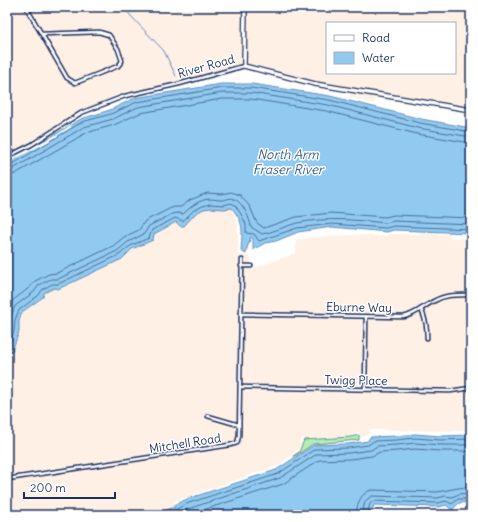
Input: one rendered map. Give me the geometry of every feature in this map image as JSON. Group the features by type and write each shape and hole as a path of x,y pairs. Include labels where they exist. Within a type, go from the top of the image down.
{"street":[{"path":"26,7 67,78 75,83 118,66 122,61 118,49 109,34 99,32 42,34"},
{"path":"244,7 244,66"},
{"name":"River Road","path":"7,157 81,113 125,96 180,84 244,66 314,84 471,110"},
{"name":"Mitchell Road","path":"7,479 238,443 242,260"},
{"path":"242,266 251,266"},
{"name":"Eburne Way","path":"241,314 407,316 421,310 434,300 448,296 471,295"},
{"path":"421,310 426,319 427,338"},
{"path":"365,389 366,316"},
{"name":"Twigg Place","path":"240,388 450,391 471,388"},
{"path":"208,416 239,425"}],"shaded area":[{"path":"7,7 471,7 471,110 315,84 244,66 179,84 125,96 81,113 31,145 7,157"},
{"path":"352,91 377,95 374,104 348,97"},
{"path":"230,207 232,208 238,224 238,252 240,255 246,255 251,258 251,269 296,253 296,239 343,235 387,236 388,234 450,234 450,238 471,238 471,393 468,431 370,430 369,434 360,438 360,432 349,436 301,439 299,449 280,465 173,502 175,507 152,515 149,509 131,515 7,515 7,352 12,351 19,332 19,321 22,312 43,297 44,293 122,259 132,249 153,240 154,234 177,222 184,226 196,213 204,209 224,209"}],"green space":[{"path":"359,435 359,440 313,444 293,456 299,452 304,440"}],"water":[{"name":"North Arm Fraser River","path":"221,84 252,84 330,96 421,119 471,128 471,233 394,230 387,232 332,227 298,232 276,241 265,243 253,250 253,239 251,237 246,254 241,251 241,224 232,208 204,209 196,213 184,226 180,226 176,222 154,234 153,240 132,249 122,259 58,289 54,288 44,293 43,297 22,312 19,321 19,332 12,351 7,352 7,162 81,119 110,110 135,98"},
{"path":"415,434 471,436 471,502 459,503 453,509 453,515 451,515 451,509 446,505 439,507 374,505 371,515 152,515 175,507 174,505 187,499 276,470 314,445 348,444 368,441 370,437"}],"pier":[{"path":"72,124 70,128 57,137 15,159 7,165 7,160 58,134"}],"waterway":[{"path":"125,7 130,15 164,51 176,76"}]}
